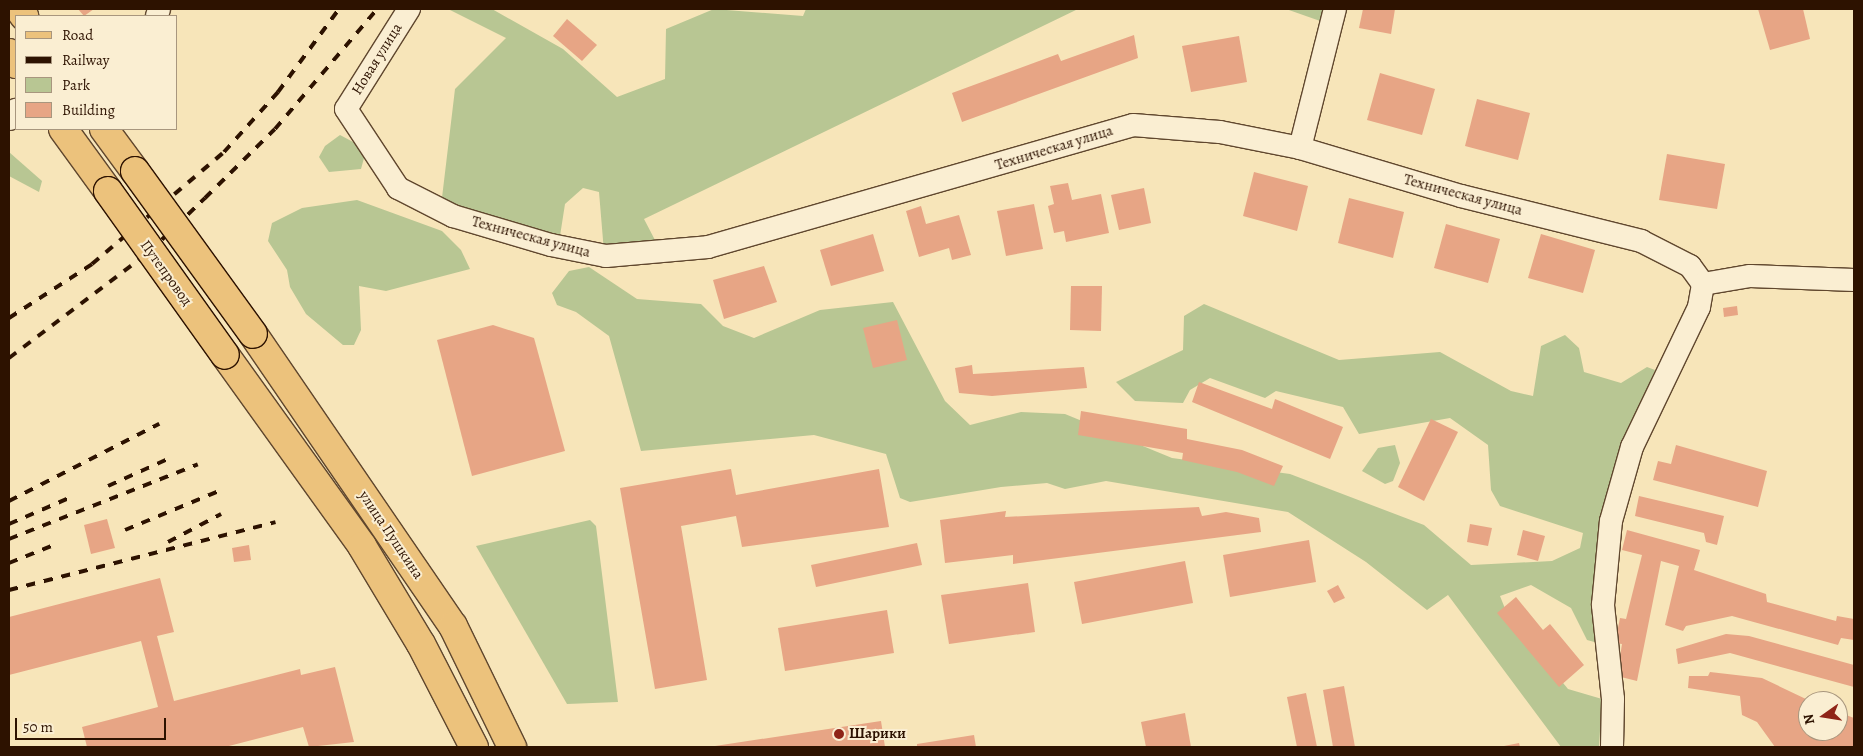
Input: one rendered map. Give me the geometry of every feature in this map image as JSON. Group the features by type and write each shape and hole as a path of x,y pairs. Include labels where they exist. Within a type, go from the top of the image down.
{"main road":[{"name":"Путепровод","path":"64,130 225,355"},
{"name":"улица Пушкина","path":"105,130 253,334 453,626 512,747"},
{"name":"улица Пушкина","path":"225,355 362,546 421,644 474,747"}],"street":[{"name":"Новая улица","path":"398,188 346,109 409,9"},
{"path":"1300,148 1335,9"},
{"name":"Техническая улица","path":"398,188 453,216 550,245 606,256 657,254 708,247 874,202 1133,125 1220,132 1300,148 1461,196 1641,241 1690,266 1703,284"},
{"path":"1612,747 1613,699 1605,653 1603,605 1611,521 1635,440 1698,307 1703,284 1750,276 1854,280"}],"green space":[{"path":"448,9 492,9 563,49 617,97 665,79 666,29 714,9 803,16 806,9 1078,9 644,219 656,242 604,252 599,192 583,188 565,204 560,236 441,206 455,89 506,38"},
{"path":"1286,9 1326,9 1323,22"},
{"path":"340,135 355,143 364,158 361,169 329,172 319,157 325,146"},
{"path":"9,152 42,181 39,192 9,176"},
{"path":"357,200 442,231 461,250 470,269 386,291 359,286 361,330 354,345 343,345 306,314 290,287 287,270 268,241 272,223 302,208"},
{"path":"589,267 637,299 701,304 723,326 754,338 820,310 893,302 945,401 970,425 1021,412 1065,414 1172,458 1290,474 1424,525 1471,565 1552,561 1580,548 1583,533 1500,506 1491,490 1488,445 1450,418 1359,434 1343,407 1276,391 1265,398 1210,378 1190,390 1183,403 1135,401 1116,382 1183,350 1184,316 1204,304 1339,360 1440,352 1511,391 1533,396 1541,346 1565,335 1579,348 1584,372 1621,383 1647,367 1655,370 1627,442 1598,643 1587,640 1571,608 1531,585 1500,596 1508,616 1568,689 1602,699 1599,747 1561,747 1448,595 1427,610 1366,562 1288,512 1106,481 1065,489 1047,483 1001,487 910,502 900,498 886,454 814,435 641,451 609,336 576,312 557,305 552,293 569,271"},
{"path":"1395,445 1400,463 1393,481 1385,484 1362,471 1378,448"},
{"path":"590,520 596,526 618,702 567,704 476,546"}],"building":[{"path":"78,9 94,9 85,15"},
{"path":"1363,9 1395,9 1391,34 1359,28"},
{"path":"1758,9 1803,9 1810,39 1770,50"},
{"path":"567,19 597,45 582,61 553,36"},
{"path":"1134,35 1138,58 962,122 952,93 1058,54 1061,61"},
{"path":"1239,36 1247,82 1191,92 1182,46"},
{"path":"1380,73 1435,89 1422,135 1367,120"},
{"path":"1477,99 1530,113 1518,160 1465,146"},
{"path":"1667,154 1725,164 1717,209 1659,200"},
{"path":"1254,172 1308,186 1297,231 1243,216"},
{"path":"1068,183 1072,200 1101,194 1109,233 1066,242 1064,231 1054,233 1048,206 1054,204 1050,186"},
{"path":"1144,188 1151,223 1119,230 1111,195"},
{"path":"1349,198 1404,212 1393,258 1338,243"},
{"path":"1034,204 1043,249 1006,256 997,211"},
{"path":"921,206 926,224 959,215 971,255 952,260 949,248 919,257 906,211"},
{"path":"1446,224 1500,239 1488,283 1434,268"},
{"path":"873,234 884,271 831,286 820,250"},
{"path":"1541,234 1595,250 1583,293 1528,278"},
{"path":"764,266 777,302 724,319 713,280"},
{"path":"1071,286 1102,286 1101,331 1070,330"},
{"path":"1737,306 1738,315 1724,317 1723,308"},
{"path":"897,320 907,360 873,368 863,328"},
{"path":"493,325 534,338 565,451 472,476 437,340"},
{"path":"972,365 973,374 1084,367 1087,388 992,396 959,393 955,368"},
{"path":"1199,382 1272,409 1275,399 1343,427 1330,459 1192,402"},
{"path":"1081,411 1187,429 1187,439 1242,450 1283,466 1274,486 1237,472 1182,460 1183,453 1078,435"},
{"path":"1431,419 1458,432 1424,501 1398,487"},
{"path":"1676,445 1767,471 1758,507 1653,480 1658,461 1671,464"},
{"path":"731,469 736,495 879,469 889,527 742,547 736,516 681,526 707,680 655,689 620,488"},
{"path":"1639,496 1724,516 1717,545 1706,542 1704,533 1635,516"},
{"path":"1199,507 1202,516 1226,512 1259,518 1261,532 1013,564 1013,555 945,563 940,520 1006,511 1005,517"},
{"path":"107,519 115,548 91,554 84,525"},
{"path":"1470,524 1492,528 1488,546 1467,542"},
{"path":"1523,530 1545,536 1538,561 1517,555"},
{"path":"1627,530 1700,550 1694,570 1766,594 1767,602 1836,621 1837,616 1854,619 1854,640 1841,638 1838,645 1732,616 1686,626 1683,631 1665,625 1679,566 1661,561 1637,681 1617,676 1622,644 1615,643 1620,618 1626,619 1642,555 1622,550"},
{"path":"1309,540 1316,582 1230,597 1223,555"},
{"path":"917,543 922,565 816,587 811,565"},
{"path":"249,545 251,560 234,562 232,548"},
{"path":"1185,561 1193,603 1082,624 1074,582"},
{"path":"160,578 174,632 157,636 174,701 300,669 301,675 335,667 354,742 309,747 303,727 225,747 87,747 82,727 158,707 141,641 9,675 9,617"},
{"path":"1028,583 1035,632 949,644 941,595"},
{"path":"1338,585 1345,598 1334,603 1327,591"},
{"path":"1516,597 1543,630 1550,624 1584,665 1559,687 1497,613"},
{"path":"887,610 894,653 785,671 778,628"},
{"path":"1726,634 1749,636 1854,665 1854,687 1730,653 1678,664 1676,649"},
{"path":"1710,672 1762,678 1798,695 1798,741 1848,741 1848,716 1854,718 1854,747 1775,747 1757,722 1742,715 1740,696 1688,688 1689,676 1708,676"},
{"path":"1344,686 1355,747 1333,747 1323,690"},
{"path":"1306,693 1317,747 1297,747 1287,697"},
{"path":"1185,713 1191,747 1146,747 1141,722"},
{"name":"Шарики","path":"881,721 885,747 715,747 715,746"},
{"path":"974,735 976,747 917,747 917,744"},
{"path":"1519,743 1520,747 1504,747 1504,746"}],"railway":[{"path":"9,318 92,264 224,152 278,92 339,9"},
{"path":"9,358 149,252 275,129 377,9"},
{"path":"9,501 159,424"},
{"path":"108,486 170,458"},
{"path":"9,539 198,464"},
{"path":"125,530 221,490"},
{"path":"9,524 69,498"},
{"path":"168,542 221,514"},
{"path":"9,590 275,522"},
{"path":"9,563 54,545"}],"place":[{"name":"Шарики","path":"839,734"}]}
